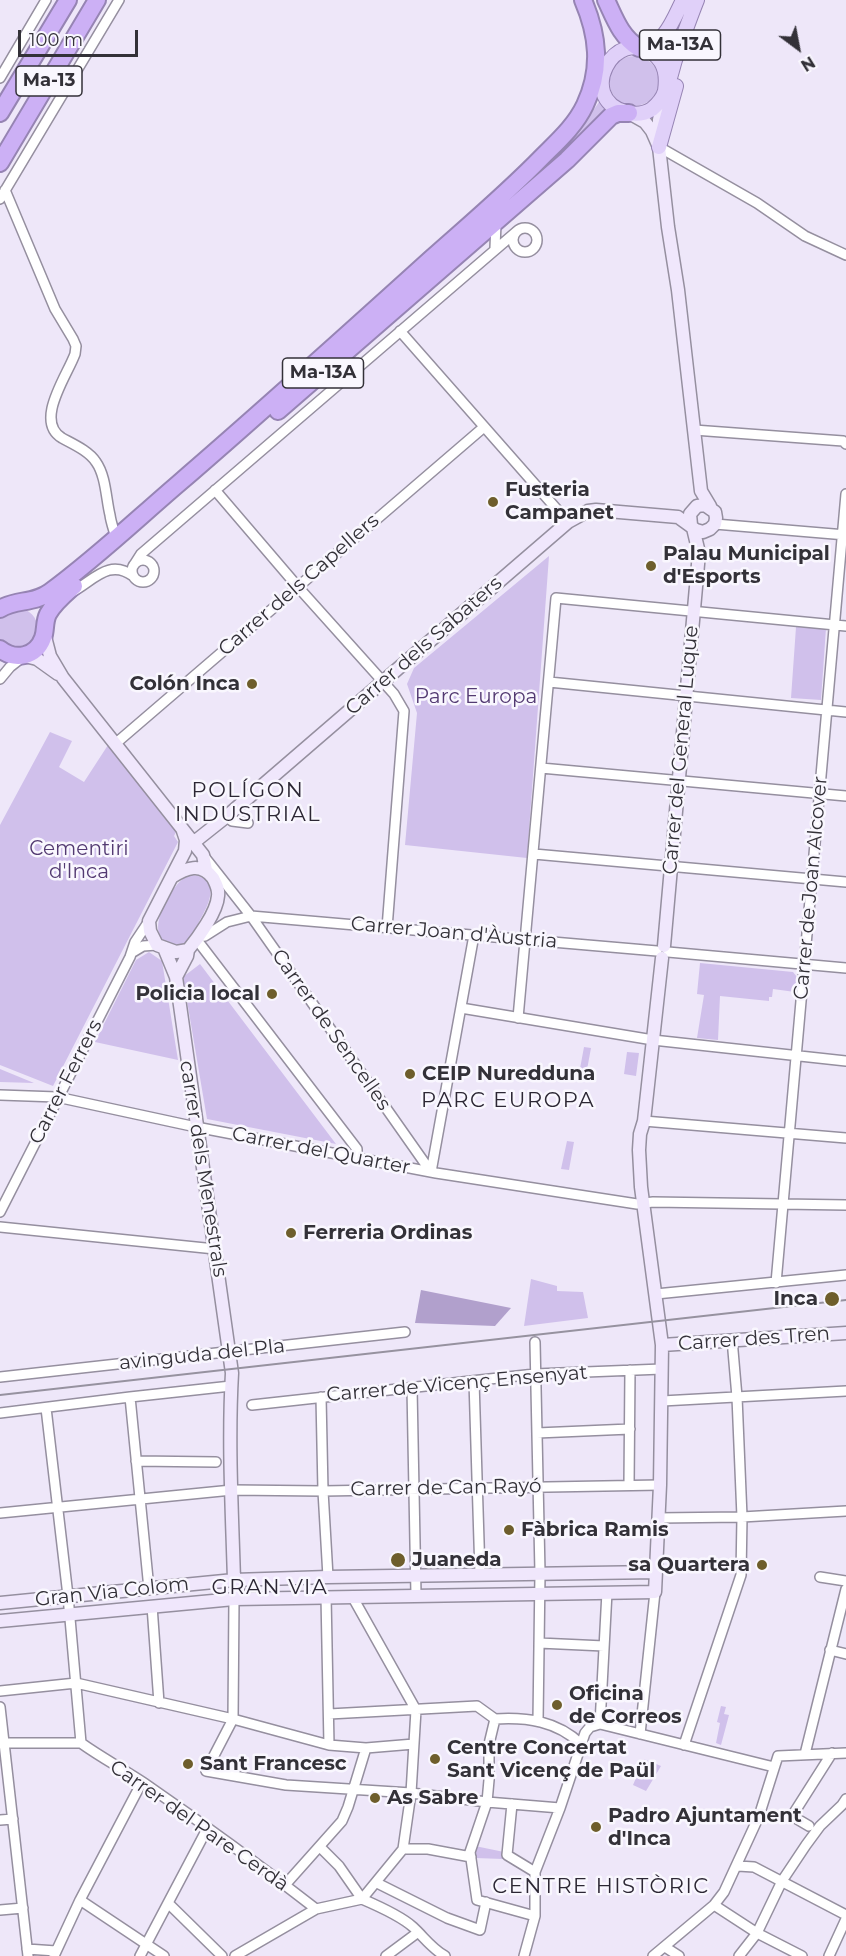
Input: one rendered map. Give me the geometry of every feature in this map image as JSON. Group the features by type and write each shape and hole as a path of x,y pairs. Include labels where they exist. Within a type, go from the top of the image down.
{"highway":[{"name":"Ma-13","path":"0,113 68,0"},
{"name":"Ma-13","path":"0,163 97,0"},
{"path":"525,175 574,123 590,92 596,65 596,45 594,30 583,0"},
{"path":"589,0 602,35 605,58 603,73"},
{"path":"606,0 622,33 630,43 639,48"},
{"name":"Ma-13A","path":"44,630 51,609 62,597 496,223 567,160 607,119 618,113 630,113"},
{"name":"Ma-13A","path":"12,601 38,599 48,594 116,538 525,175"},
{"path":"0,609 12,601 30,606 38,612 44,630 40,645 10,655"}],"main road":[{"name":"Ma-13A","path":"525,175 554,152 575,131 590,108 608,61 620,51 652,46 660,39 683,0"},
{"name":"Ma-13A","path":"630,113 651,109 658,103 665,91 697,0"},
{"path":"659,147 702,0"},
{"name":"Ma-13A","path":"639,48 651,53 662,63 667,76 665,91"},
{"path":"603,73 603,91 607,99 617,109 630,113 645,122 659,147"},
{"path":"665,91 659,120 659,147 668,227 678,290 701,490 715,512 714,524 700,531 692,526 689,518 701,490"},
{"path":"692,510 701,505 710,506"},
{"name":"Carrer dels Sabaters","path":"194,843 568,522 588,511 596,510 678,517 692,526"},
{"name":"Carrer dels Sabaters","path":"678,517 692,510"},
{"name":"Carrer del General Luque","path":"699,553 714,524"},
{"name":"Carrer del General Luque","path":"655,1592 660,1485 662,1345 639,1150 663,952 699,553 692,526"},
{"name":"Carrer de Sencelles","path":"44,630 50,656 63,678 204,855"},
{"name":"Carrer de Sencelles","path":"10,655 42,662 63,678"},
{"path":"181,827 186,840 185,851 149,921 150,931 160,946 176,952 188,950"},
{"path":"176,977 188,950 198,938 218,898 218,888 210,875 204,855"},
{"path":"172,877 184,869 199,868 210,875"},
{"name":"carrer dels Menestrals","path":"160,946 176,977 231,1362 234,1580 238,1585 238,1596 234,1599"},
{"name":"Carrer des Tren","path":"662,1345 846,1333"},
{"name":"Gran Via Colom","path":"0,1603 234,1580 328,1576 656,1572"},
{"name":"Gran Via Colom","path":"0,1621 234,1599 655,1592"}],"street":[{"path":"0,78 46,0"},
{"path":"116,538 97,463 88,454 58,435 52,427 51,410 75,354 76,346 55,309 3,195 119,0"},
{"path":"659,147 757,203 806,236 846,255"},
{"path":"495,248 496,223"},
{"path":"133,576 136,559 154,542 495,248 523,228 535,231 538,239 533,250 525,252 508,245 495,248"},
{"path":"516,232 513,243 518,249"},
{"path":"400,331 568,522"},
{"name":"Carrer dels Capellers","path":"115,744 484,427"},
{"path":"694,430 843,441 846,444"},
{"path":"215,490 383,681 404,711 387,928"},
{"name":"Carrer de Joan Alcover","path":"776,1283 846,494"},
{"path":"714,524 844,535"},
{"path":"62,597 105,571 126,570 138,580 145,582 152,579 156,570 151,554 154,542"},
{"path":"134,565 143,559 156,570"},
{"path":"518,1018 556,598 846,626"},
{"path":"0,679 10,655"},
{"path":"549,682 846,712"},
{"path":"541,768 846,796"},
{"path":"227,816 232,821 248,823"},
{"path":"534,854 846,882"},
{"name":"Carrer de Sencelles","path":"204,855 251,916 431,1172"},
{"name":"Carrer de Sencelles","path":"210,875 230,889"},
{"path":"251,916 227,922 198,938 357,1149 357,1157"},
{"name":"Carrer Joan d'Àustria","path":"251,916 846,968"},
{"name":"Carrer Ferrers","path":"0,1212 133,952 135,942 149,921"},
{"path":"431,1172 474,935"},
{"path":"133,952 143,946 160,946"},
{"path":"461,1008 653,1040 846,1061"},
{"name":"Carrer del Quarter","path":"0,1095 57,1097 196,1127 431,1172 637,1204 846,1205"},
{"path":"644,1121 846,1138"},
{"path":"0,1227 215,1249"},
{"path":"656,1294 846,1275"},
{"name":"avinguda del Pla","path":"0,1377 154,1359 231,1362 405,1332"},
{"path":"684,1745 741,1575 742,1517 732,1339"},
{"path":"535,1341 540,1573 538,1721"},
{"path":"629,1485 630,1370"},
{"name":"Carrer de Vicenç Ensenyat","path":"252,1405 536,1374 662,1370"},
{"path":"474,1380 480,1574"},
{"path":"0,1413 231,1386"},
{"path":"412,1388 416,1595"},
{"path":"662,1401 846,1391"},
{"path":"130,1397 149,1589"},
{"path":"321,1397 328,1576"},
{"path":"2,1743 81,1743 70,1614 46,1408"},
{"path":"537,1433 630,1429"},
{"path":"136,1461 216,1462"},
{"name":"Carrer de Can Rayó","path":"0,1513 232,1490 323,1491 660,1485"},
{"path":"658,1518 846,1512"},
{"path":"820,1577 846,1581"},
{"path":"805,1754 846,1589"},
{"path":"600,1724 607,1592"},
{"name":"Carrer del General Luque","path":"640,1734 655,1592"},
{"path":"326,1596 330,1745"},
{"path":"352,1596 416,1710 411,1793 404,1849 362,1899"},
{"path":"234,1599 233,1719 206,1771 286,1785 411,1793 560,1808"},
{"path":"152,1606 159,1703"},
{"path":"539,1643 604,1646"},
{"path":"830,1650 846,1654"},
{"path":"0,1691 76,1683 233,1719 330,1745 366,1748 414,1744"},
{"path":"329,1714 477,1706 495,1719 513,1718 538,1721 554,1726 571,1735 581,1744"},
{"path":"0,1707 2,1743 28,1953 55,1953 142,1782"},
{"path":"495,1719 489,1743 487,1802 470,1852 477,1900 535,1916"},
{"path":"524,1956 535,1916 535,1872 588,1729 600,1724 774,1767"},
{"name":"Carrer del Pare Cerdà","path":"81,1743 142,1782 316,1909"},
{"path":"285,1885 342,1821 366,1748"},
{"path":"812,1828 792,1816 832,1754"},
{"path":"653,1956 714,1905 724,1892 738,1866 759,1816 778,1756 846,1754"},
{"path":"512,1804 507,1855 535,1872"},
{"path":"739,1956 757,1933 782,1881 812,1828 845,1804"},
{"path":"0,1820 13,1819"},
{"path":"140,1956 207,1829"},
{"path":"320,1847 339,1866 362,1899"},
{"path":"404,1849 428,1849 471,1857"},
{"path":"738,1866 754,1867 846,1917 829,1956"},
{"path":"377,1883 447,1918 480,1930 486,1902"},
{"path":"235,1956 316,1909 362,1899 375,1904 413,1927 432,1953 445,1956"},
{"path":"80,1900 164,1956"},
{"path":"168,1904 222,1956"},
{"path":"714,1905 785,1952 801,1956"},
{"path":"0,1910 23,1908"},
{"path":"386,1956 417,1933"},
{"path":"665,1947 679,1956"}],"green space":[{"path":"690,0 668,61 660,51 671,38"},
{"path":"629,56 639,56 652,63 659,76 659,86 652,99 639,106 629,106 620,102 613,95 609,86 609,76 613,67 620,60"},
{"path":"601,101 607,108 606,111 565,154 497,209 577,134"},
{"name":"Parc Europa","path":"549,556 527,858 405,845 417,713 407,684 414,668"},
{"path":"24,609 36,619 38,635 24,649 4,645 0,640 0,619 5,613"},
{"path":"796,627 826,628 821,700 791,698"},
{"name":"Cementiri d'Inca","path":"50,732 72,741 59,767 84,782 108,745 176,832 174,836 178,842 53,1086 0,1065 0,825"},
{"path":"188,875 199,876 206,880 210,885 210,899 191,938 186,943 174,945 164,941 159,933 159,923 167,900 181,880"},
{"path":"149,952 162,961 178,1060 95,1042 136,960"},
{"path":"700,963 793,972 797,977 795,992 773,989 769,1001 720,996 718,1040 697,1038 704,995 697,994"},
{"path":"200,964 336,1144 207,1119 183,977"},
{"path":"584,1047 591,1048 586,1075 579,1074"},
{"path":"627,1052 639,1053 636,1076 624,1074"},
{"path":"0,1069 34,1083 0,1082"},
{"path":"567,1141 574,1142 569,1170 561,1169"},
{"path":"531,1279 557,1286 557,1291 583,1292 588,1318 524,1326"},
{"path":"721,1706 726,1707 724,1714 729,1715 721,1745 716,1743 720,1723 717,1722"},
{"path":"644,1759 661,1766 646,1791 633,1785"},
{"path":"475,1846 504,1852 503,1859 475,1858"}],"shaded area":[{"path":"421,1290 511,1308 495,1326 415,1323"}],"railway":[{"path":"0,1395 846,1300"}],"place":[{"name":"Fusteria Campanet","path":"493,502"},
{"name":"Palau Municipal d'Esports","path":"651,566"},
{"name":"Colón Inca","path":"252,684"},
{"name":"Policia local","path":"272,994"},
{"name":"CEIP Nuredduna","path":"410,1074"},
{"name":"Ferreria Ordinas","path":"291,1233"},
{"name":"Inca","path":"832,1299"},
{"name":"Fàbrica Ramis","path":"509,1530"},
{"name":"Juaneda","path":"398,1560"},
{"name":"sa Quartera","path":"762,1565"},
{"name":"Oficina de Correos","path":"557,1705"},
{"name":"Centre Concertat Sant Vicenç de Paül","path":"435,1759"},
{"name":"Sant Francesc","path":"188,1764"},
{"name":"As Sabre","path":"375,1798"},
{"name":"Padro Ajuntament d'Inca","path":"596,1827"}],"district":[{"name":"POLÍGON INDUSTRIAL","path":"248,803"},
{"name":"PARC EUROPA","path":"508,1101"},
{"name":"GRAN VIA","path":"270,1588"},
{"name":"CENTRE HISTÒRIC","path":"601,1887"}]}
